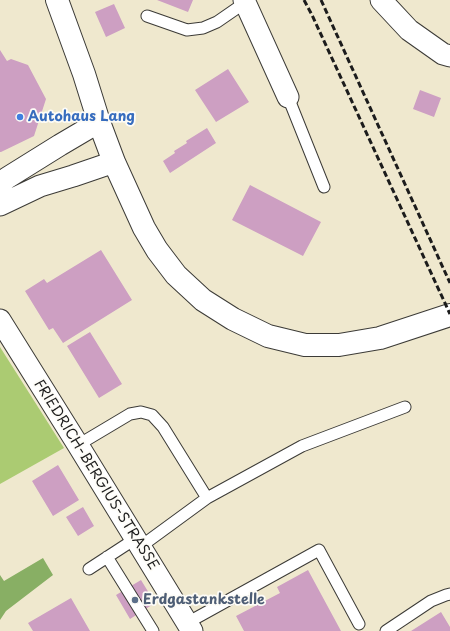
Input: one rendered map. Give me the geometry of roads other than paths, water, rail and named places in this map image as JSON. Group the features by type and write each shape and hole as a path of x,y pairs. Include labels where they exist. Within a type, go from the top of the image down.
{"main road":[{"path":"57,0 114,162 144,228 157,250 176,275 203,300 234,319 268,336 305,345 339,345 380,338 450,315"}],"street":[{"path":"382,0 409,30 443,54 450,56"},
{"path":"245,1 288,97"},
{"path":"0,184 6,178 99,122"},
{"path":"0,206 40,186 114,162"},
{"name":"FRIEDRICH-BERGIUS-STRASSE","path":"0,320 190,629"}],"lane":[{"path":"147,16 187,30 203,28 217,22 245,1"},
{"path":"288,97 324,187"},
{"path":"89,569 107,557 138,543 207,498 302,446 405,407"},
{"path":"78,445 130,414 141,412 152,415 163,427 207,498"},
{"path":"190,629 319,550 359,624"},
{"path":"107,557 153,631"},
{"path":"386,631 431,601 450,594"}],"railway":[{"path":"304,0 450,314"},
{"path":"321,0 450,283"}],"place":[{"name":"Autohaus Lang","path":"20,117"},
{"name":"Erdgastankstelle","path":"135,600"}]}
